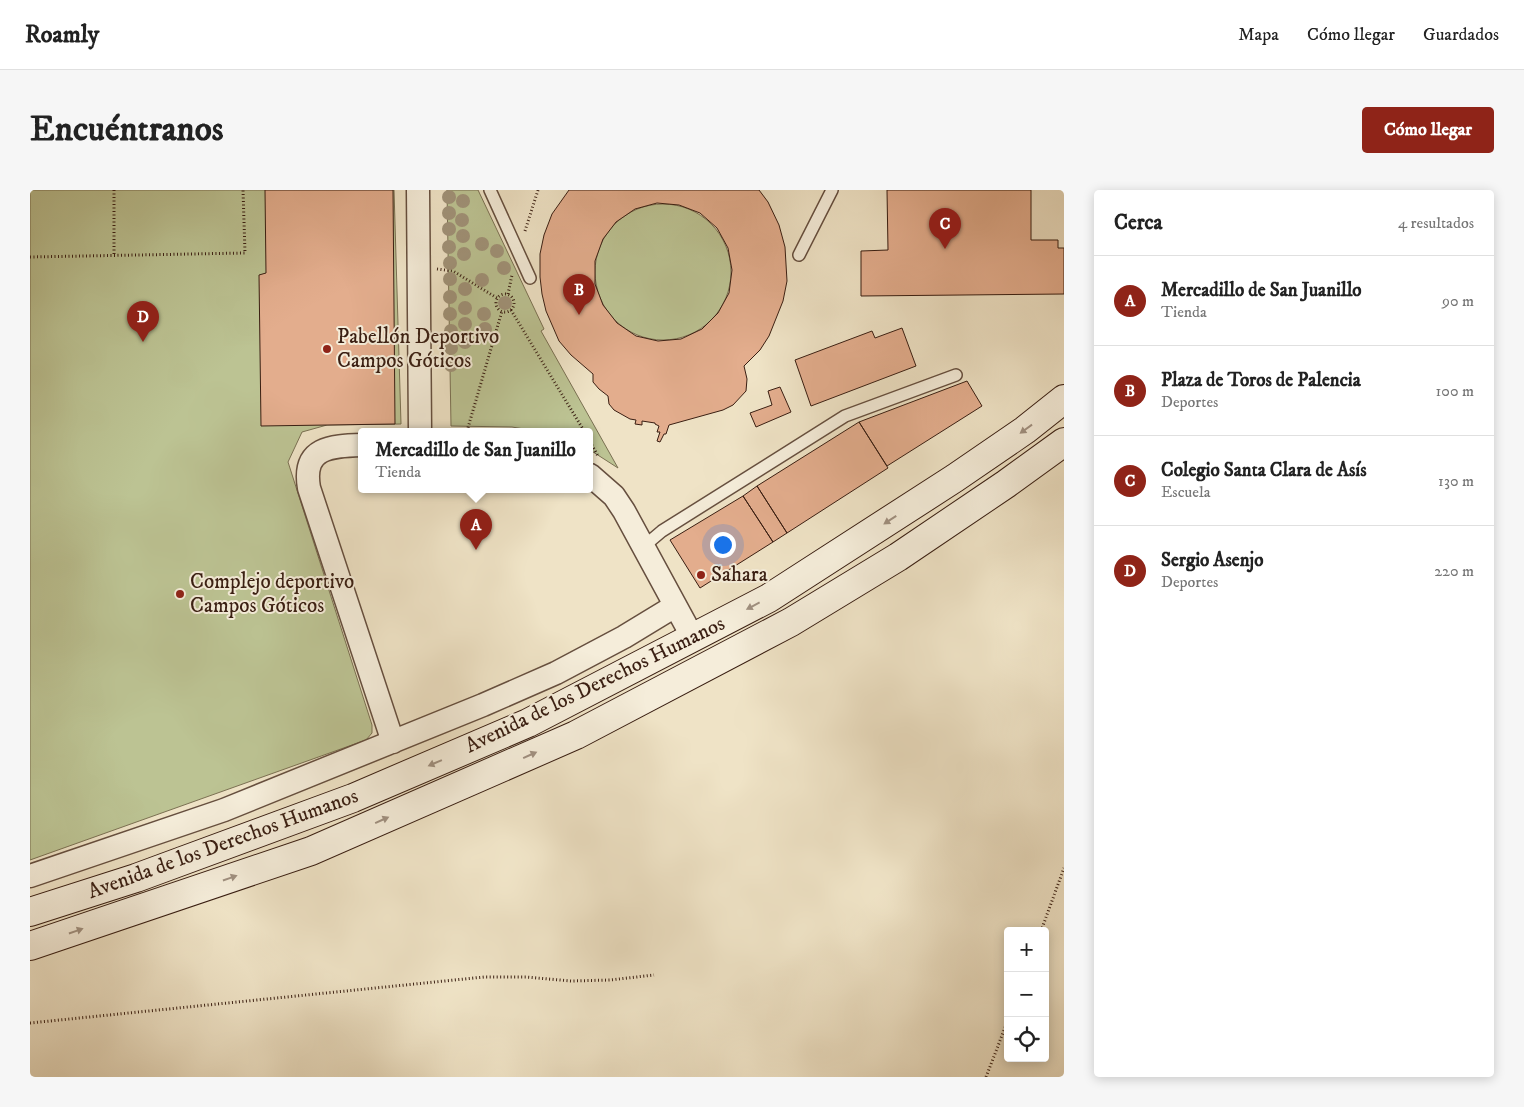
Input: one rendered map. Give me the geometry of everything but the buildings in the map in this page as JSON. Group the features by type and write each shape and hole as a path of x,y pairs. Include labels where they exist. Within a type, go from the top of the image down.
{"main road":[{"name":"Avenida de los Derechos Humanos","path":"30,912 136,878 353,798 528,723 769,598 955,478 1025,430 1064,399"},
{"name":"Avenida de los Derechos Humanos","path":"30,946 311,851 576,735 791,622 898,557 1064,442"}],"street":[{"path":"418,190 420,428"},
{"path":"358,445 320,451 313,459 307,478 333,564 393,742"},
{"path":"593,478 614,496 692,638"},
{"path":"30,876 224,810 393,742 556,672 624,637 676,606"}],"lane":[{"path":"490,190 530,278"},
{"path":"799,256 832,190"},
{"path":"643,547 662,531 844,416 956,375"}],"path":[{"path":"114,190 114,255"},
{"path":"30,257 245,253 243,190"},
{"path":"419,267 453,271 497,298"},
{"path":"497,298 504,294 512,297 514,306 511,310"},
{"path":"497,298 496,306 502,311 511,310"},
{"path":"511,310 582,428"},
{"path":"468,428 502,311"},
{"path":"1042,927 1064,868"},
{"path":"30,1023 484,977 526,977 571,981 654,976"},
{"path":"986,1077 1004,1030"}],"green space":[{"name":"Complejo deportivo Campos Góticos","path":"30,190 394,190 401,424 327,425 302,432 288,462 372,725 372,733 366,740 30,860"},
{"path":"447,190 478,190 544,329 541,331 618,468 593,452 593,428 451,426"},
{"path":"663,204 689,209 701,215 711,224 720,234 726,246 731,272 726,298 720,310 711,320 701,329 689,335 663,340 637,335 625,329 615,320 606,310 600,298 595,272 600,246 606,234 615,224 625,215 637,209"}],"place":[{"name":"Colegio Santa Clara de Asís","path":"945,249"},
{"name":"Plaza de Toros de Palencia","path":"579,315"},
{"name":"Sergio Asenjo","path":"143,342"},
{"name":"Pabellón Deportivo Campos Góticos","path":"327,349"},
{"name":"Mercadillo de San Juanillo","path":"476,550"},
{"name":"Sahara","path":"701,575"},
{"name":"Complejo deportivo Campos Góticos","path":"180,594"}]}
